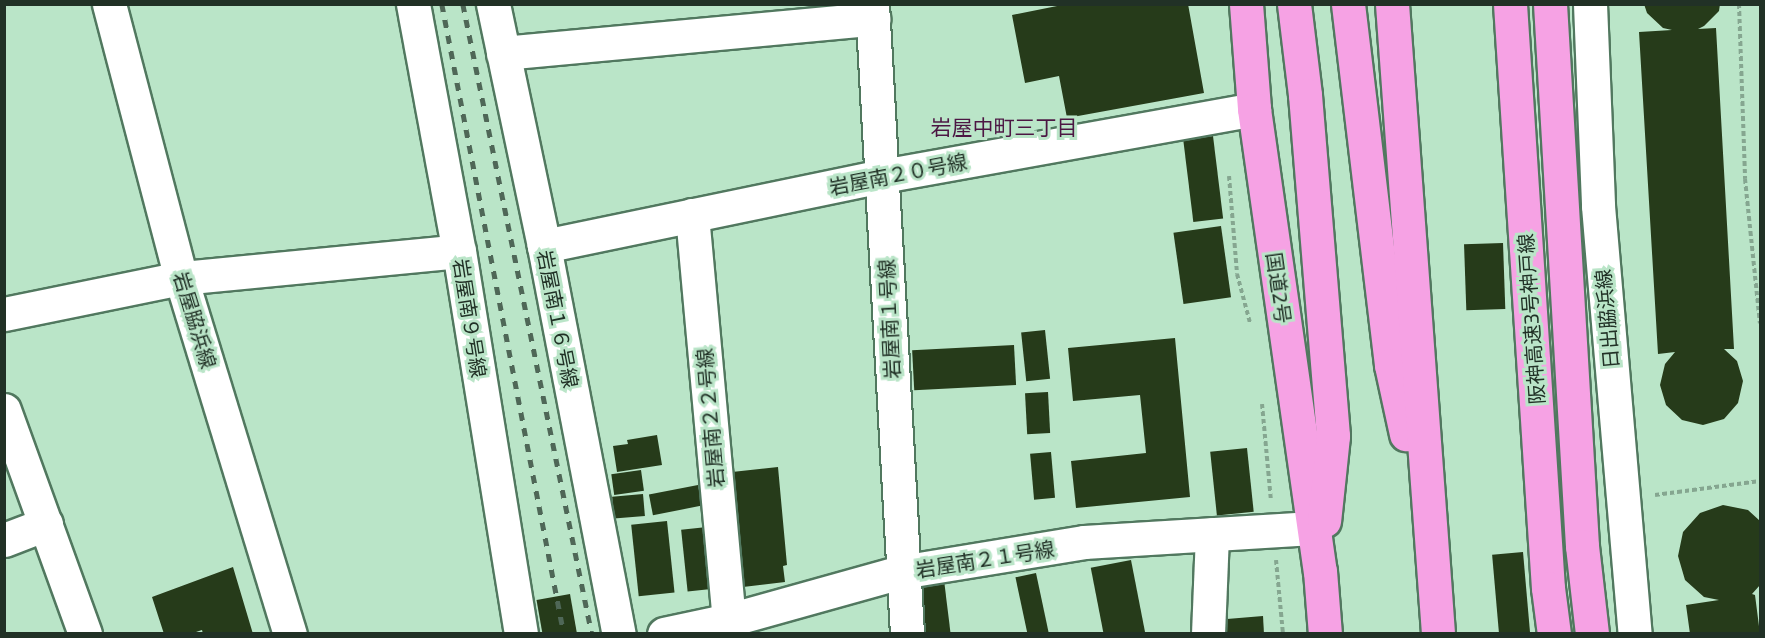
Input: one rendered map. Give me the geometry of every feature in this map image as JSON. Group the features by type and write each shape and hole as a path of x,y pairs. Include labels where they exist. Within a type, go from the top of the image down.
{"highway":[{"name":"国道2号","path":"1246,4 1254,109 1312,528 1320,571 1325,633"},
{"name":"国道2号","path":"1294,4 1305,95 1333,436 1320,571"},
{"path":"1348,4 1392,365 1432,557"},
{"path":"1392,4 1438,633"},
{"name":"阪神高速3号神戸線","path":"1510,4 1546,565 1554,633"},
{"name":"阪神高速3号神戸線","path":"1550,4 1582,546 1592,633"}],"street":[{"name":"岩屋脇浜線","path":"109,4 182,278 290,633"},
{"name":"岩屋南９号線","path":"412,4 459,251 521,633"},
{"name":"岩屋南１６号線","path":"493,4 619,633"},
{"name":"日出脇浜線","path":"1590,4 1598,206 1635,633"},
{"path":"503,53 873,12"},
{"name":"岩屋南１号線","path":"873,12 901,572 907,633"},
{"name":"岩屋南２０号線","path":"543,246 882,176 1254,109"},
{"name":"岩屋南２２号線","path":"692,215 729,620"},
{"path":"4,314 182,278 459,251"},
{"path":"4,410 85,633"},
{"path":"4,540 46,524"},
{"name":"岩屋南２１号線","path":"664,633 729,620 901,572 1084,543 1312,528"},
{"path":"1208,633 1212,534"}],"path":[{"path":"1739,4 1745,179 1761,323"},
{"path":"1229,174 1238,274 1253,334"},
{"path":"1261,402 1283,633"},
{"path":"1655,495 1761,481"}],"building":[{"path":"1067,4 1188,4 1204,93 1067,118 1059,76 1025,83 1012,15"},
{"path":"1644,4 1720,4 1719,11 1698,29 1716,28 1734,349 1724,349 1737,361 1743,381 1738,403 1724,419 1703,425 1682,420 1666,405 1660,385 1665,364 1675,352 1658,354 1639,32 1672,30 1663,28 1647,13"},
{"path":"1213,136 1223,218 1193,222 1183,140"},
{"path":"1221,226 1231,297 1183,304 1173,233"},
{"path":"1503,243 1505,309 1466,310 1464,244"},
{"path":"1045,330 1050,379 1026,381 1021,333"},
{"path":"1175,338 1190,497 1076,508 1071,461 1146,453 1140,395 1073,401 1068,348"},
{"path":"1014,345 1016,385 914,390 912,350"},
{"path":"1048,392 1050,433 1027,434 1025,393"},
{"path":"657,435 662,465 617,472 613,446 628,444 627,440"},
{"path":"1247,448 1254,512 1217,516 1210,452"},
{"path":"1051,452 1055,498 1034,500 1030,454"},
{"path":"778,467 787,565 783,566 785,582 743,587 732,472"},
{"path":"641,470 644,491 614,495 611,474"},
{"path":"698,485 702,506 653,515 649,495"},
{"path":"643,494 645,516 614,519 612,497"},
{"path":"1723,505 1748,510 1760,521 1760,585 1752,594 1755,595 1760,634 1690,634 1686,605 1719,600 1704,597 1685,580 1678,556 1683,532 1700,513"},
{"path":"667,521 675,593 639,596 631,525"},
{"path":"707,527 713,589 688,591 681,530"},
{"path":"1523,552 1530,634 1499,634 1492,555"},
{"path":"1131,560 1145,634 1104,634 1091,568"},
{"path":"233,567 253,634 203,634 202,630 190,634 164,634 152,597"},
{"path":"1036,573 1049,634 1027,634 1015,577"},
{"path":"944,580 951,634 919,634 913,584"},
{"path":"570,594 577,633 543,634 537,600"},
{"path":"1263,616 1264,634 1225,634 1227,619"}],"railway":[{"path":"442,4 564,634"},
{"path":"463,4 592,634"}],"district":[{"name":"岩屋中町三丁目","path":"1004,127"}]}
